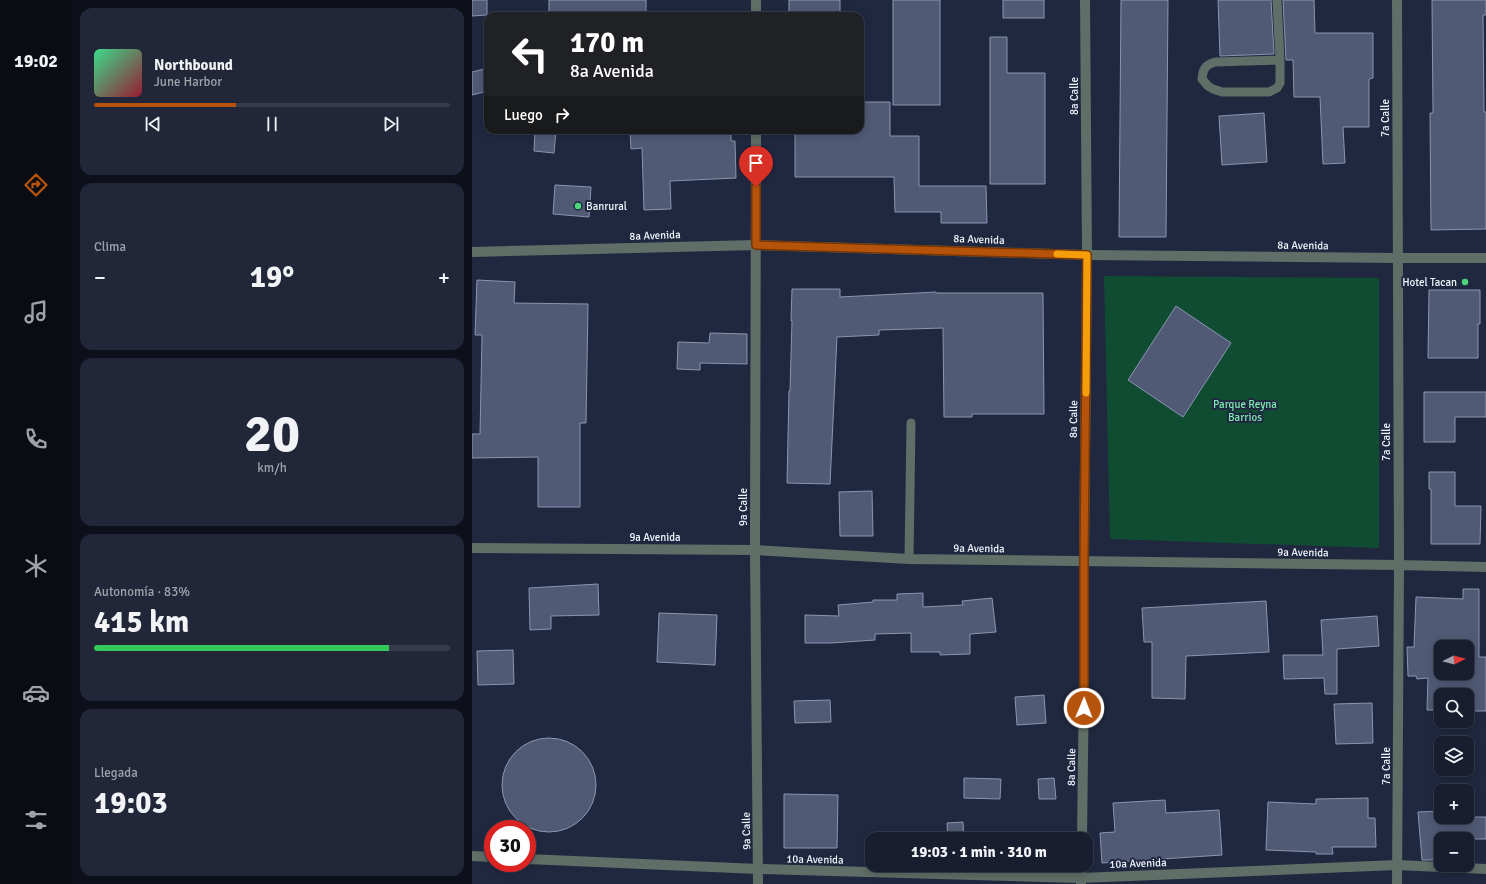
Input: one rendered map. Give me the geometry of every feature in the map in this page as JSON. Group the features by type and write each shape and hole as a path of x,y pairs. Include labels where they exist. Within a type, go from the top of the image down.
{"street":[{"path":"756,0 756,12"},
{"name":"8a Calle","path":"1082,832 1087,255 1085,0"},
{"name":"7a Calle","path":"1397,0 1399,566 1397,884"},
{"name":"9a Calle","path":"756,134 755,550 758,884"},
{"name":"8a Avenida","path":"472,252 756,245 1087,255 1486,258"},
{"name":"9a Avenida","path":"472,548 755,550 909,559 1486,567"},
{"path":"472,856 484,857"},
{"name":"10a Avenida","path":"536,859 758,870 1081,881 1397,865 1486,869"}],"lane":[{"path":"1277,0 1280,60 1280,83 1277,88 1269,92 1222,92 1208,86 1202,79 1203,70 1208,64 1215,62 1280,60"},
{"path":"909,559 911,423"}],"green space":[{"name":"Parque Reyna Barrios","path":"1104,276 1379,278 1379,548 1110,539"}],"building":[{"path":"472,0 487,0 487,12 484,12 484,15 472,16"},
{"path":"549,0 646,0 646,12 549,12"},
{"path":"789,0 840,0 840,12 789,12"},
{"path":"893,0 940,0 940,105 893,105"},
{"path":"1003,0 1044,0 1044,18 1003,18"},
{"path":"1121,0 1168,0 1166,237 1119,237"},
{"path":"1218,0 1271,0 1274,54 1220,56"},
{"path":"1283,0 1314,0 1315,33 1373,33 1373,78 1369,79 1369,127 1343,127 1345,163 1323,164 1320,97 1294,97 1293,60 1286,60"},
{"path":"1432,0 1486,0 1486,15 1483,15 1484,112 1486,112 1486,229 1431,230 1430,113 1433,113"},
{"path":"990,37 1007,37 1007,73 1045,73 1045,184 990,184"},
{"path":"484,69 484,92 472,95 472,72"},
{"path":"864,102 890,102 890,136 919,136 919,186 986,186 987,223 941,223 941,212 895,212 894,177 795,177 795,134 864,134"},
{"path":"1264,113 1267,162 1222,165 1219,116"},
{"path":"535,134 556,134 554,153 534,151"},
{"path":"630,134 731,134 731,141 735,141 736,178 670,181 671,209 644,210 642,148 631,149"},
{"path":"555,185 591,187 589,217 553,214"},
{"path":"477,280 515,282 514,303 588,304 586,423 580,423 580,507 538,507 538,457 472,458 472,434 480,434 482,335 475,335"},
{"path":"792,289 840,289 840,297 936,292 1043,293 1044,414 972,414 972,417 944,417 943,328 879,330 879,335 837,337 830,484 787,483"},
{"path":"1429,290 1480,290 1478,358 1428,358"},
{"path":"1176,306 1231,343 1183,417 1128,380"},
{"path":"710,333 747,334 747,364 700,363 700,370 677,369 678,342 709,343"},
{"path":"1424,392 1486,392 1486,417 1455,417 1455,442 1424,442"},
{"path":"1429,472 1455,472 1455,506 1481,506 1480,544 1431,544 1431,489 1429,489"},
{"path":"872,491 873,536 840,536 839,492"},
{"path":"598,584 599,615 551,616 551,629 530,630 529,588"},
{"path":"1463,589 1479,589 1479,657 1486,657 1486,711 1474,711 1474,688 1434,688 1434,710 1427,710 1428,678 1417,679 1416,676 1408,676 1407,647 1414,647 1416,597 1463,599"},
{"path":"923,593 923,607 963,605 962,601 992,598 996,632 970,634 970,654 940,655 940,652 911,652 911,633 875,634 875,640 805,643 805,615 839,616 838,605 873,602 873,600 897,600 897,594"},
{"path":"1266,601 1269,652 1186,656 1185,699 1152,698 1152,642 1144,642 1142,608"},
{"path":"659,613 717,615 715,665 657,662"},
{"path":"1377,616 1379,646 1337,649 1337,694 1325,694 1324,678 1284,679 1283,655 1323,655 1321,620"},
{"path":"513,650 514,684 478,685 477,651"},
{"path":"1044,695 1046,723 1017,725 1015,697"},
{"path":"830,700 831,722 795,723 794,701"},
{"path":"1372,703 1373,743 1336,744 1334,704"},
{"path":"540,739 558,739 575,746 588,759 595,776 595,794 588,811 575,824 558,831 540,831 536,830 536,820 518,820 510,811 503,794 503,776 510,759 523,746"},
{"path":"964,778 1001,779 1000,799 964,798"},
{"path":"1054,778 1056,799 1039,799 1038,779"},
{"path":"784,794 838,795 837,848 784,848"},
{"path":"1368,798 1368,818 1375,818 1376,847 1332,847 1333,854 1266,850 1268,802 1316,804 1316,799"},
{"path":"1165,800 1166,813 1219,810 1222,855 1102,863 1100,833 1115,832 1113,803"},
{"path":"1434,811 1434,824 1474,824 1474,817 1486,817 1486,839 1474,839 1474,832 1434,832 1434,860 1422,860 1418,812"},
{"path":"963,822 964,832 948,832 947,823"}],"slow traffic":[{"path":"1057,254 1087,255 1086,393"}],"place":[{"name":"Banrural","path":"578,206"},
{"name":"Hotel Tacan","path":"1465,282"}],"route":[{"path":"756,187 756,245 1087,255 1084,708"}]}
